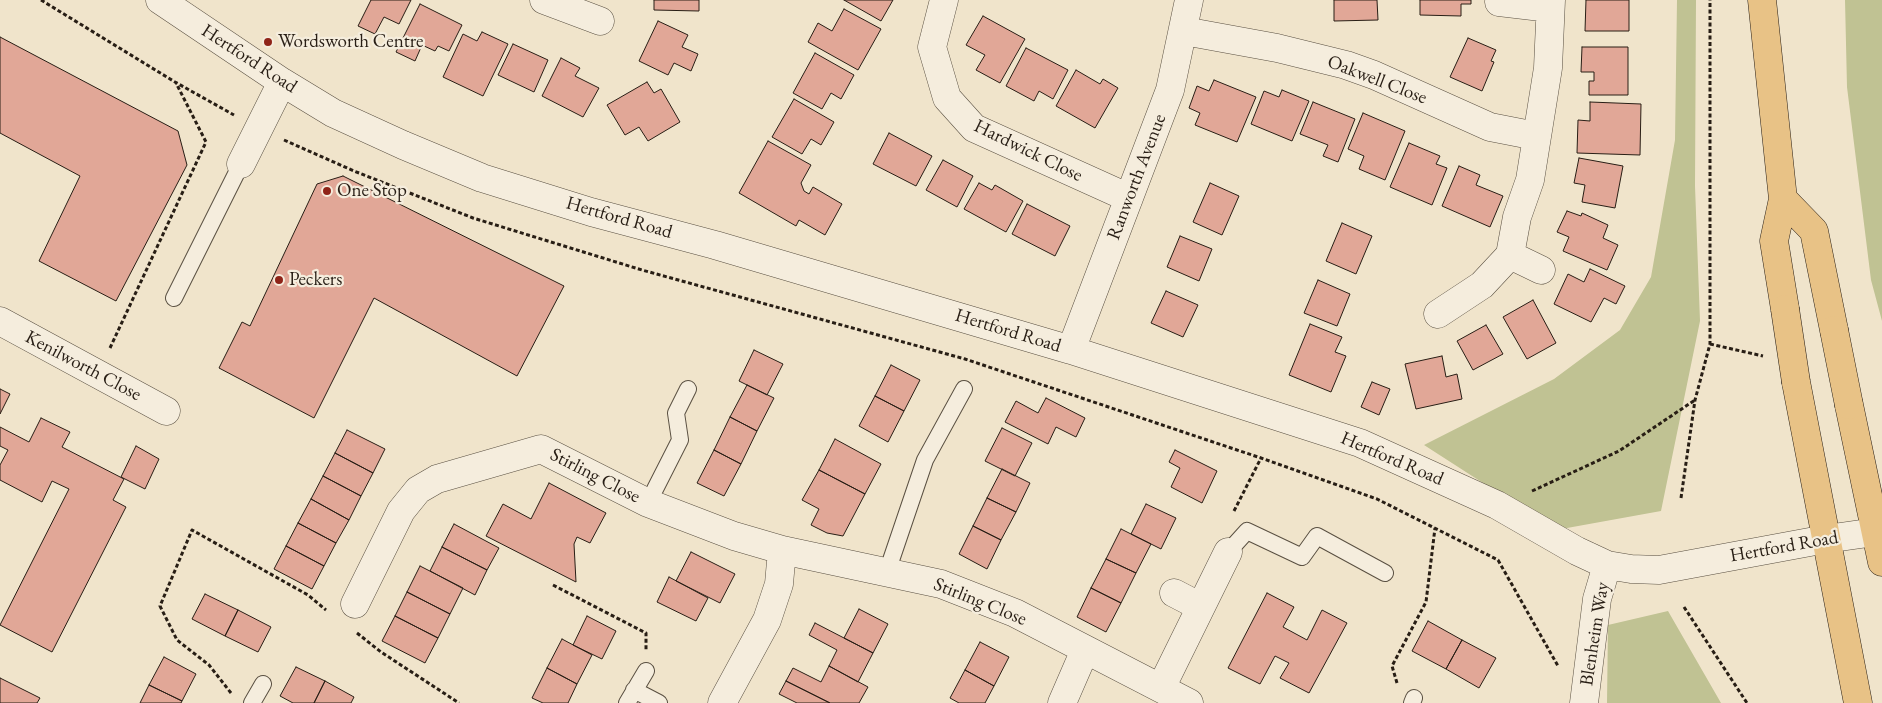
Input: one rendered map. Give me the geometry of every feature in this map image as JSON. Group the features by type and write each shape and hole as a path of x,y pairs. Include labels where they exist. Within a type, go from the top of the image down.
{"highway":[{"path":"1762,0 1783,199 1774,241 1796,382 1858,703"},
{"path":"1783,199 1814,231 1882,562"}],"street":[{"name":"Hertford Road","path":"160,0 282,82 333,113 482,178 591,212 849,283 1071,350 1360,443 1497,505 1577,551 1607,565 1659,570 1826,539 1875,532"},
{"name":"Hardwick Close","path":"944,0 932,47 946,98 974,128 1129,198"},
{"name":"Ranworth Avenue","path":"1071,350 1170,90 1184,31 1189,0"},
{"path":"549,1 600,22"},
{"path":"1438,314 1482,284 1510,255 1517,217 1530,180 1548,68 1551,4 1498,2"},
{"name":"Oakwell Close","path":"1184,31 1277,48 1346,65 1374,75 1490,127 1536,136"},
{"path":"241,164 282,82"},
{"path":"1510,255 1541,270"},
{"name":"Kenilworth Close","path":"0,321 166,411"},
{"name":"Stirling Close","path":"355,604 401,511 418,490 437,479 541,449 648,504 716,530 782,550 887,572 950,588 1015,614 1189,703"},
{"path":"722,703 767,620 779,584 782,550"},
{"path":"1161,688 1228,552"},
{"name":"Blenheim Way","path":"1584,703 1597,600 1607,565"},
{"path":"1174,593 1201,608"},
{"path":"1062,703 1085,650"}],"lane":[{"path":"174,298 241,164"},
{"path":"648,504 680,440 676,413 688,389"},
{"path":"887,572 925,460 964,389"},
{"path":"1228,552 1247,531 1302,558 1317,536 1385,573"},
{"path":"646,670 630,696 659,703"},
{"path":"245,701 263,684"}],"path":[{"path":"41,0 175,82 258,128 354,171 473,218 642,270 965,359 1377,499 1498,560 1560,669"},
{"path":"1681,498 1696,400 1710,344 1710,0"},
{"path":"98,374 206,142 175,82"},
{"path":"1497,505 1619,452 1696,400"},
{"path":"1413,700 1399,688 1392,666 1426,602 1435,528"},
{"path":"192,530 160,606 177,640 209,665 226,688 245,701"},
{"path":"553,584 646,633 646,670"},
{"path":"1684,607 1747,703"}],"green space":[{"path":"1677,0 1696,0 1695,186 1700,321 1661,511 1556,530 1424,445 1554,379 1620,330 1651,277 1675,140"},
{"path":"1845,0 1882,0 1882,321 1871,280 1847,87"},
{"path":"1668,611 1721,703 1607,703 1608,625"}],"building":[{"path":"371,0 411,0 399,24 384,17 375,34 358,26"},
{"path":"654,0 699,0 699,11 654,10"},
{"path":"844,0 893,0 881,21"},
{"path":"1334,0 1377,0 1378,20 1334,21"},
{"path":"1420,0 1471,0 1471,4 1461,4 1461,16 1420,15"},
{"path":"1586,0 1629,0 1629,31 1585,31"},
{"path":"420,4 462,25 449,51 438,46 435,51 422,45 415,61 396,52"},
{"path":"844,9 881,29 858,70 808,42 818,23 832,31"},
{"path":"983,16 1025,39 1000,83 976,70 985,55 966,45"},
{"path":"658,21 688,35 682,47 698,54 691,71 674,63 668,75 639,61"},
{"path":"482,32 508,44 483,96 443,77 463,34 477,41"},
{"path":"0,37 178,131 187,165 116,301 39,261 80,176 0,133"},
{"path":"1468,38 1496,50 1491,61 1494,62 1482,91 1450,77"},
{"path":"513,44 548,60 534,92 498,75"},
{"path":"1582,47 1628,47 1628,95 1589,95 1589,81 1594,81 1594,72 1581,72"},
{"path":"1026,48 1068,70 1053,99 1039,91 1034,101 1006,86"},
{"path":"815,53 854,75 841,99 831,93 822,109 793,93"},
{"path":"561,58 580,68 575,76 599,88 583,117 542,96"},
{"path":"1076,70 1100,84 1103,79 1118,88 1095,128 1056,106"},
{"path":"1214,80 1256,97 1237,142 1195,125 1200,113 1189,108 1197,86 1209,91"},
{"path":"647,82 654,93 661,89 680,122 648,141 639,127 625,135 607,105"},
{"path":"1282,90 1309,101 1292,141 1251,124 1264,91 1279,97"},
{"path":"794,99 834,122 821,145 811,139 802,154 772,137"},
{"path":"1313,102 1355,119 1338,162 1323,156 1328,145 1300,134"},
{"path":"1590,102 1641,104 1640,155 1577,153 1578,120 1590,121"},
{"path":"1363,113 1405,131 1385,180 1359,169 1364,156 1348,149"},
{"path":"889,133 932,156 916,186 873,164"},
{"path":"768,141 811,165 801,183 804,191 809,194 813,187 842,204 825,235 799,220 796,226 739,193"},
{"path":"1409,143 1440,156 1436,164 1447,168 1432,205 1390,187"},
{"path":"1579,158 1623,166 1615,208 1582,202 1585,185 1574,183"},
{"path":"943,160 973,176 957,207 926,190"},
{"path":"1459,166 1480,175 1476,185 1503,196 1490,227 1442,206"},
{"path":"343,176 564,286 517,376 374,298 314,418 219,368 242,322 250,326 317,184"},
{"path":"979,183 992,190 995,185 1023,201 1006,232 964,209"},
{"path":"1210,183 1239,196 1222,235 1193,222"},
{"path":"1027,204 1070,226 1055,256 1012,234"},
{"path":"1567,211 1581,216 1582,213 1608,225 1603,238 1618,245 1607,270 1563,251 1569,237 1557,232"},
{"path":"1342,223 1372,236 1356,274 1326,261"},
{"path":"1180,236 1212,249 1199,281 1167,267"},
{"path":"1590,269 1625,286 1616,304 1604,298 1591,322 1554,304 1568,274 1584,282"},
{"path":"1318,280 1350,294 1337,326 1304,313"},
{"path":"1166,291 1198,305 1183,337 1151,323"},
{"path":"1533,300 1556,343 1527,359 1503,317"},
{"path":"1310,324 1342,337 1335,352 1346,356 1331,392 1289,375"},
{"path":"1486,325 1503,354 1473,370 1457,341"},
{"path":"754,350 783,364 767,395 739,381"},
{"path":"1442,356 1446,377 1457,374 1462,399 1416,409 1405,364"},
{"path":"891,365 920,380 904,411 875,396"},
{"path":"1372,382 1390,389 1379,415 1361,407"},
{"path":"747,385 774,398 757,431 730,417"},
{"path":"0,389 10,394 0,414"},
{"path":"875,396 904,411 888,442 859,426"},
{"path":"1046,398 1085,418 1076,437 1056,427 1048,444 1005,422 1016,401 1038,413"},
{"path":"730,417 757,431 741,464 714,450"},
{"path":"41,418 70,432 62,447 124,479 113,500 126,507 52,652 0,625 69,489 52,481 42,502 0,480 0,465 8,450 0,446 0,427 29,442"},
{"path":"1002,428 1032,443 1015,476 985,461"},
{"path":"347,430 385,449 373,473 335,453"},
{"path":"835,439 881,464 865,494 819,470"},
{"path":"136,446 159,459 145,489 121,477"},
{"path":"714,450 741,464 724,496 697,483"},
{"path":"1175,450 1217,471 1202,503 1171,487 1180,468 1169,462"},
{"path":"335,453 373,473 361,496 323,476"},
{"path":"1002,469 1030,483 1016,512 987,498"},
{"path":"819,470 865,494 843,536 827,533 811,525 819,509 802,500"},
{"path":"323,476 361,496 349,520 311,499"},
{"path":"549,483 606,513 590,543 577,537 574,544 576,582 486,536 503,504 531,519"},
{"path":"987,498 1016,512 1001,540 973,526"},
{"path":"311,499 349,520 336,543 298,523"},
{"path":"1146,504 1176,518 1161,549 1131,534"},
{"path":"298,523 336,543 324,566 286,546"},
{"path":"454,524 499,548 487,570 442,547"},
{"path":"973,526 1001,540 987,569 959,554"},
{"path":"1121,529 1151,544 1136,573 1106,559"},
{"path":"286,546 324,566 312,589 274,569"},
{"path":"442,547 487,570 475,595 430,571"},
{"path":"691,552 735,574 720,603 676,581"},
{"path":"1106,559 1136,573 1121,603 1091,588"},
{"path":"420,566 463,588 450,614 407,592"},
{"path":"669,577 708,598 696,621 657,602"},
{"path":"1091,588 1121,603 1106,632 1077,617"},
{"path":"407,592 450,614 438,638 395,616"},
{"path":"1267,593 1294,607 1283,627 1307,640 1322,610 1347,623 1309,693 1280,678 1289,663 1275,656 1260,684 1228,668"},
{"path":"205,594 238,610 225,636 192,619"},
{"path":"859,609 888,624 873,653 844,638"},
{"path":"238,610 271,627 258,652 225,636"},
{"path":"395,616 438,638 425,663 382,641"},
{"path":"587,616 616,631 602,659 573,645"},
{"path":"1428,621 1462,640 1446,669 1412,651"},
{"path":"815,623 873,653 858,682 829,666 837,650 809,635"},
{"path":"562,639 592,655 577,684 547,668"},
{"path":"1462,640 1496,658 1479,688 1446,669"},
{"path":"980,642 1009,657 994,686 965,670"},
{"path":"164,657 196,674 182,701 149,685"},
{"path":"829,666 868,687 859,703 830,703 786,681 793,668 821,682"},
{"path":"296,667 325,681 314,703 293,703 280,696"},
{"path":"547,668 577,684 568,703 543,703 532,698"},
{"path":"965,670 994,686 985,703 959,703 950,698"},
{"path":"0,678 40,698 37,703 0,703"},
{"path":"325,681 354,697 351,703 314,703"},
{"path":"786,681 830,703 797,703 779,694"},
{"path":"149,685 182,701 181,703 140,703"}],"place":[{"name":"Wordsworth Centre","path":"268,42"},
{"name":"One Stop","path":"327,191"},
{"name":"Peckers","path":"279,280"}]}
